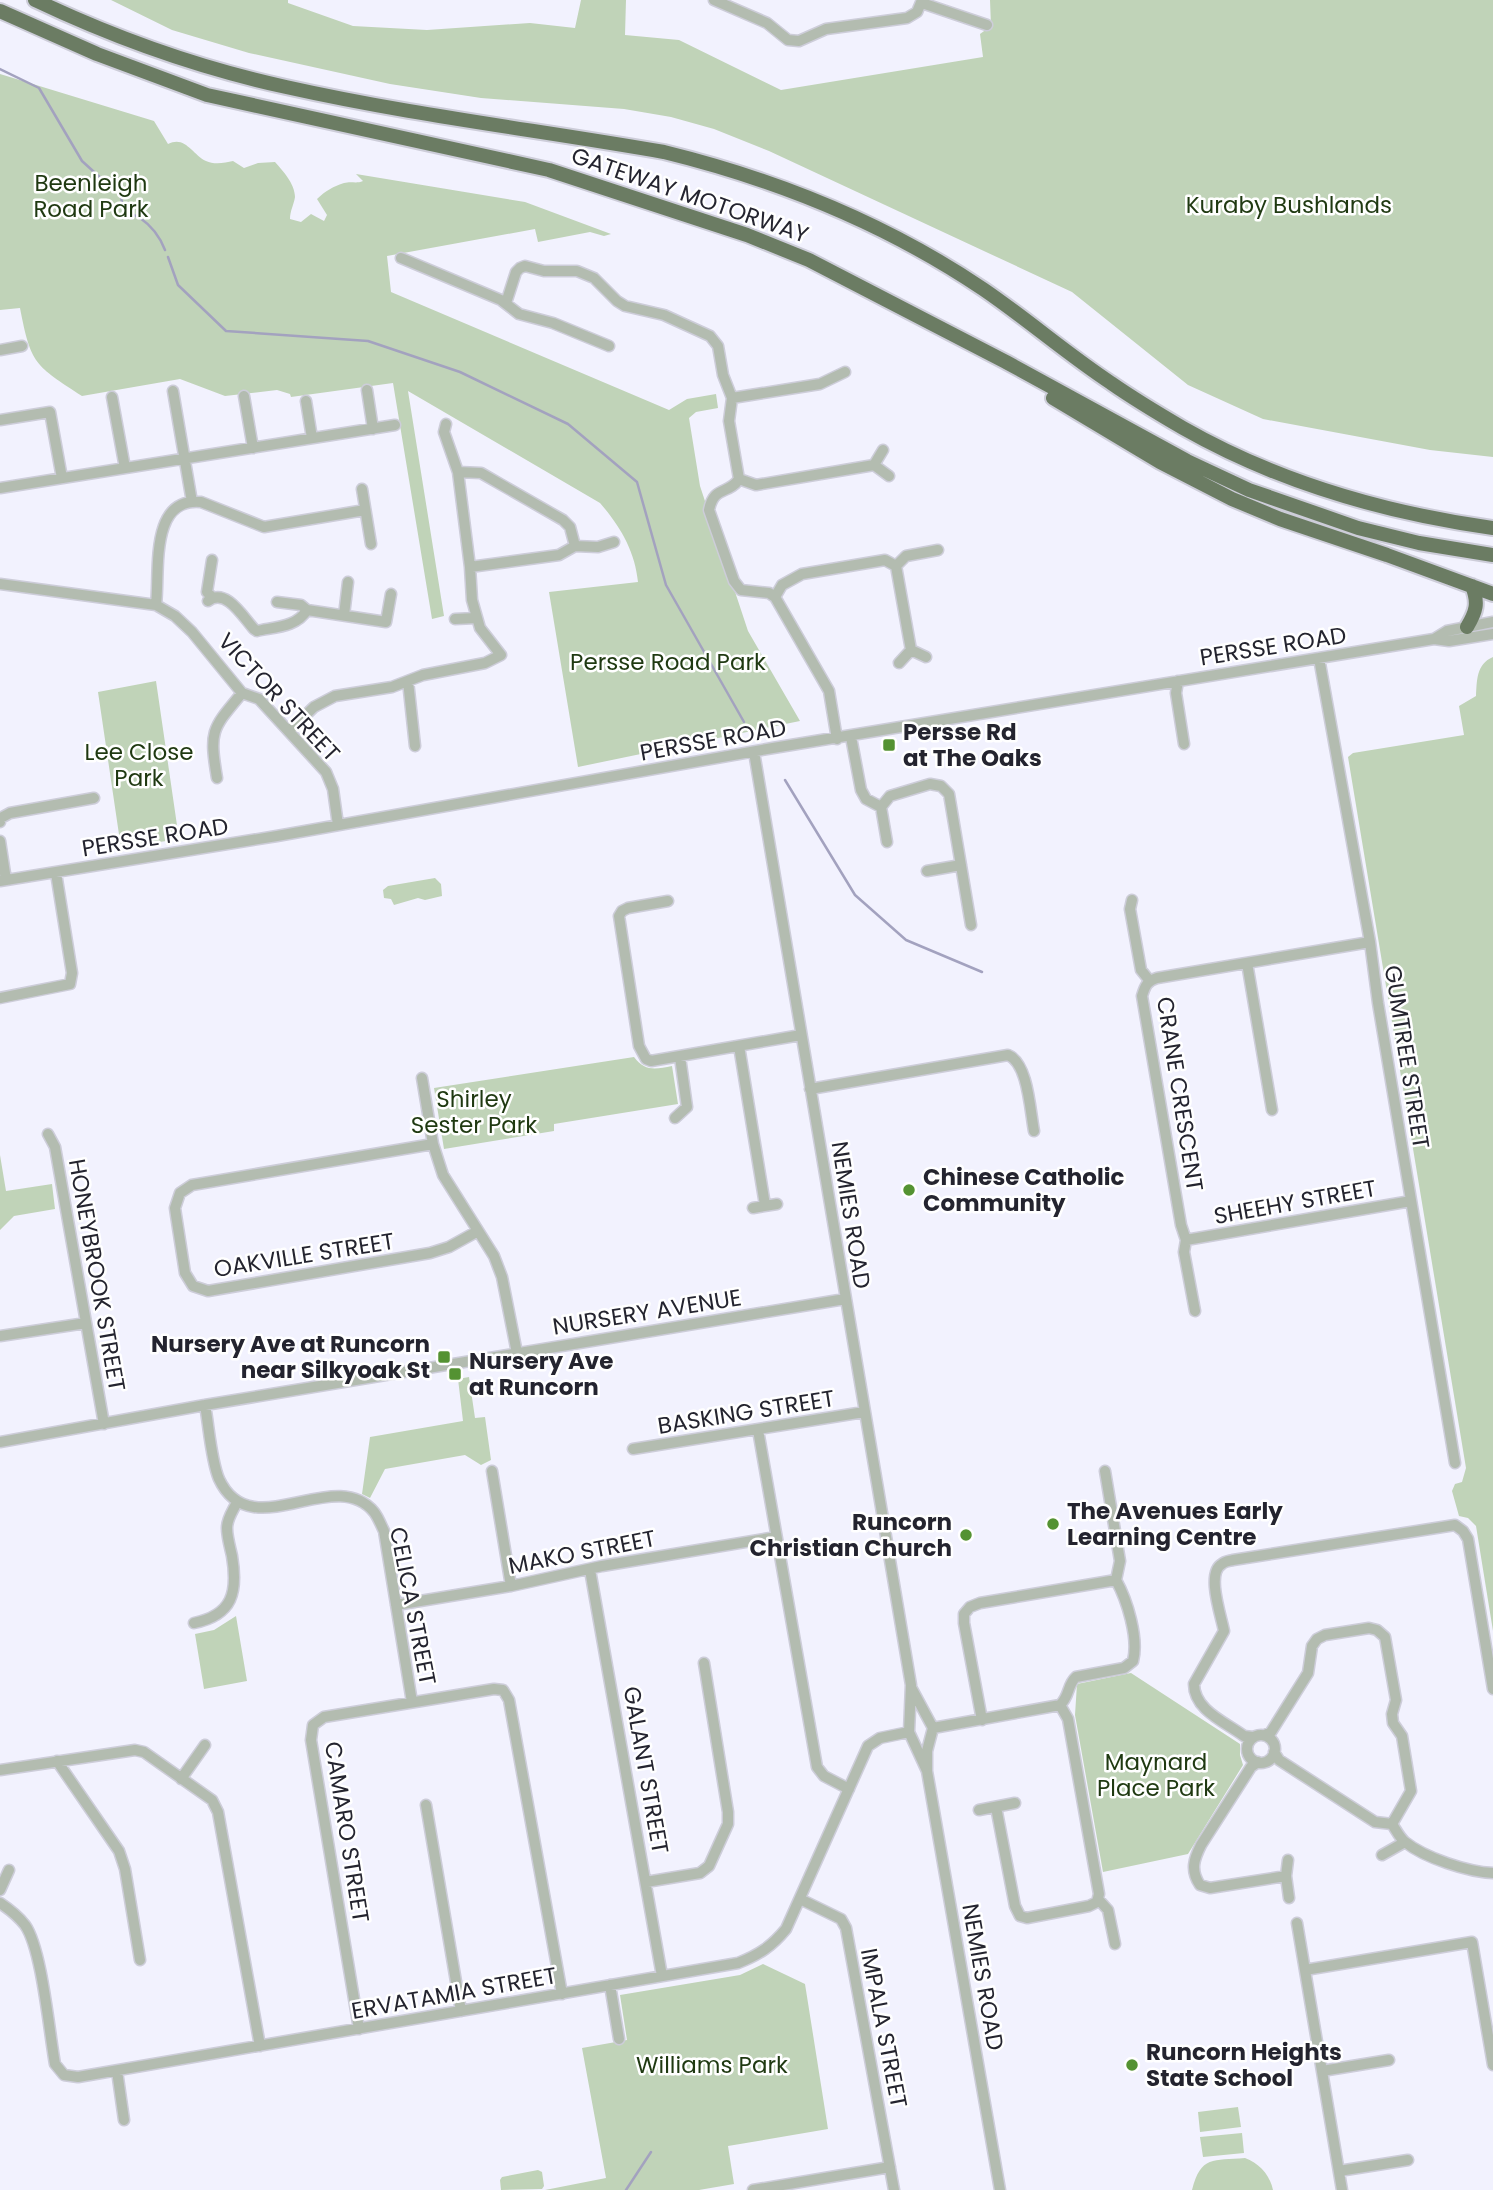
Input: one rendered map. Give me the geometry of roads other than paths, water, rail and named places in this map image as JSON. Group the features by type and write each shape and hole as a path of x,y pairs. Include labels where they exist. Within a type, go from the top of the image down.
{"highway":[{"name":"GATEWAY MOTORWAY","path":"35,0 139,45 261,81 349,100 664,152 726,168 797,192 874,226 956,272 1012,309 1110,383 1185,429 1289,477 1351,498 1430,518 1493,528"},
{"name":"GATEWAY MOTORWAY","path":"0,11 97,54 207,95 549,170 747,235 809,260 1208,471 1284,504 1384,535 1448,549 1493,555"},
{"path":"982,351 1007,372 1160,462 1232,499 1280,519 1493,594"},
{"path":"1430,518 1448,514 1493,518"},
{"path":"1467,627 1476,607 1472,586"}],"street":[{"path":"714,0 767,23 788,40 799,41 826,29 907,18 917,12 922,2 987,25"},
{"path":"401,258 506,303 519,314 553,323 609,346"},
{"path":"506,303 516,272 525,266 544,271 569,270 586,274 625,306 664,315 710,336 718,346 723,375 732,398 729,421 739,479 736,484 718,492 711,499 709,510 734,582 741,590 769,593 775,597 829,691 837,739"},
{"path":"0,350 22,345"},
{"path":"732,398 820,384 845,372"},
{"path":"367,390 373,429"},
{"path":"173,391 192,502"},
{"path":"244,396 253,448"},
{"path":"112,397 125,468"},
{"path":"306,401 312,439"},
{"path":"0,420 50,412 62,478"},
{"path":"289,731 314,707 335,696 393,687 423,675 485,663 501,655 484,636 476,618 458,472 444,432 446,424"},
{"path":"0,488 395,425"},
{"path":"874,465 883,450"},
{"path":"739,479 756,485 874,465 888,476"},
{"path":"458,472 481,473 563,520 570,527 575,546"},
{"path":"362,489 371,544"},
{"path":"156,605 161,531 176,506 201,502 264,527 365,510"},
{"path":"470,567 559,555 575,546 597,547 614,542"},
{"path":"896,566 906,556 938,550"},
{"path":"212,560 207,592 210,599 222,597 231,602 257,631 296,622 307,610"},
{"path":"775,597 782,585 802,575 885,560 896,566"},
{"path":"896,566 911,650"},
{"path":"344,615 348,582"},
{"name":"VICTOR STREET","path":"0,584 156,605 175,616 192,632 242,693 259,699 326,772 333,789 338,825"},
{"path":"277,602 301,606 307,610 386,622 391,594"},
{"path":"455,619 476,618"},
{"name":"PERSSE ROAD","path":"1434,639 1447,631 1493,622"},
{"name":"PERSSE ROAD","path":"3,880 1178,681 1434,639 1449,641 1493,634"},
{"path":"911,650 926,657"},
{"path":"899,663 911,650"},
{"name":"GUMTREE STREET","path":"1319,658 1370,942 1455,1463"},
{"path":"408,681 415,746"},
{"path":"1178,681 1176,693 1185,744"},
{"path":"217,778 212,747 213,733 217,723 242,693"},
{"path":"851,737 861,790 866,800 881,807"},
{"name":"NEMIES ROAD","path":"754,752 911,1685 912,1732 927,1771 1000,2190"},
{"path":"887,842 881,807 890,796 930,784 941,786 948,794 971,925"},
{"path":"0,822 1,818 10,813 94,798"},
{"path":"0,841 3,880"},
{"path":"927,871 961,865"},
{"path":"0,998 71,984 72,973 56,873"},
{"path":"1132,900 1130,909 1141,970 1149,980"},
{"path":"668,901 622,911 619,916 639,1046 646,1059 651,1061 801,1035"},
{"name":"CRANE CRESCENT","path":"1195,1311 1184,1252 1186,1240 1181,1225 1142,996 1149,980 1370,942"},
{"path":"1247,963 1272,1110"},
{"path":"738,1046 765,1205"},
{"path":"810,1089 1007,1055 1016,1058 1022,1070 1034,1132"},
{"path":"675,1118 687,1107 680,1056"},
{"path":"422,1078 433,1144 443,1175 494,1256 502,1278 517,1353"},
{"name":"HONEYBROOK STREET","path":"48,1134 55,1147 103,1424"},
{"name":"OAKVILLE STREET","path":"433,1144 192,1185 180,1193 175,1208 185,1273 193,1286 208,1291 430,1254 478,1231"},
{"name":"SHEEHY STREET","path":"1186,1240 1411,1201"},
{"path":"753,1208 777,1204"},
{"name":"NURSERY AVENUE","path":"0,1442 205,1405 845,1299"},
{"path":"0,1336 86,1323"},
{"path":"194,1623 221,1612 232,1599 235,1586 227,1529 237,1502 226,1491 218,1476 205,1405"},
{"name":"BASKING STREET","path":"633,1449 864,1412"},
{"path":"758,1430 817,1767 824,1776 849,1789"},
{"path":"492,1471 511,1586"},
{"path":"931,1728 923,1742 912,1732 919,1718 931,1728 1060,1705 1069,1693 1070,1682 1076,1677 1124,1668 1133,1661 1136,1650 1125,1596 1116,1580 1120,1561 1105,1471"},
{"name":"CELICA STREET","path":"237,1502 269,1508 331,1497 348,1497 374,1512 384,1531 412,1702"},
{"path":"1269,1736 1248,1739 1198,1704 1194,1694 1194,1684 1224,1631 1214,1583 1215,1571 1222,1564 1455,1525 1468,1539 1493,1689"},
{"name":"MAKO STREET","path":"396,1605 511,1586 602,1566 776,1537"},
{"name":"GALANT STREET","path":"590,1570 662,1976"},
{"path":"982,1720 964,1623 964,1614 970,1607 980,1603 1116,1580"},
{"path":"232,1599 244,1604"},
{"path":"1392,1824 1411,1791 1402,1737 1393,1723 1392,1714 1396,1700 1385,1637 1377,1630 1369,1628 1325,1635 1317,1639 1312,1646 1308,1673 1269,1736 1274,1757 1375,1822 1392,1824 1405,1842 1464,1869 1493,1873"},
{"path":"646,1882 700,1873 709,1866 728,1824 729,1812 704,1663"},
{"name":"NEMIES ROAD","path":"911,1685 931,1728 927,1771"},
{"name":"CAMARO STREET","path":"359,2029 311,1740 313,1725 324,1717 494,1689 503,1690 509,1700 562,1994"},
{"path":"996,1807 1015,1906 1020,1916 1027,1918 1089,1906 1098,1899 1096,1874 1068,1719 1060,1705"},
{"name":"ERVATAMIA STREET","path":"0,1903 25,1925 35,1945 55,2064 64,2075 78,2077 738,1963 757,1956 772,1946 786,1929 867,1746 880,1738 912,1732"},
{"path":"1248,1739 1247,1751 1253,1763"},
{"path":"181,1779 205,1745"},
{"path":"0,1770 135,1750 144,1752 212,1800 218,1812 260,2046"},
{"path":"1274,1757 1253,1763 1195,1857 1193,1869 1200,1885 1210,1888 1286,1876"},
{"path":"57,1761 119,1851 125,1869 140,1960"},
{"path":"979,1810 1016,1803"},
{"path":"426,1805 461,2011"},
{"path":"1382,1854 1405,1842"},
{"path":"1288,1860 1286,1876 1289,1898"},
{"path":"0,1890 9,1870"},
{"name":"IMPALA STREET","path":"800,1899 841,1919 846,1928 894,2190"},
{"path":"1098,1899 1108,1910 1115,1944"},
{"path":"1297,1923 1342,2190"},
{"path":"1305,1970 1472,1942 1493,2065"},
{"path":"610,1985 619,2039"},
{"path":"1322,2071 1389,2060"},
{"path":"117,2071 124,2120"},
{"path":"1339,2171 1408,2160"},
{"path":"753,2190 795,2187 890,2166"}],"waterway":[{"path":"0,69 39,88 82,161 104,181 116,184 125,210 148,225 165,250"},
{"path":"168,257 178,285 226,331 368,341 460,372 568,424 637,482 666,585 744,722"},
{"path":"785,780 855,895 906,940 982,972"},
{"path":"626,2190 651,2152"}],"place":[{"name":"Persse Rd at The Oaks","path":"889,745"},
{"name":"Chinese Catholic Community","path":"909,1190"},
{"name":"Nursery Ave at Runcorn near Silkyoak St","path":"444,1357"},
{"name":"Nursery Ave at Runcorn","path":"455,1374"},
{"name":"The Avenues Early Learning Centre","path":"1053,1524"},
{"name":"Runcorn Christian Church","path":"966,1535"},
{"name":"Runcorn Heights State School","path":"1132,2065"}],"park label":[{"name":"Beenleigh Road Park","path":"91,196"},
{"name":"Kuraby Bushlands","path":"1289,205"},
{"name":"Persse Road Park","path":"668,662"},
{"name":"Lee Close Park","path":"139,765"},
{"name":"Shirley Sester Park","path":"474,1112"},
{"name":"Maynard Place Park","path":"1156,1775"},
{"name":"Williams Park","path":"712,2065"}]}
